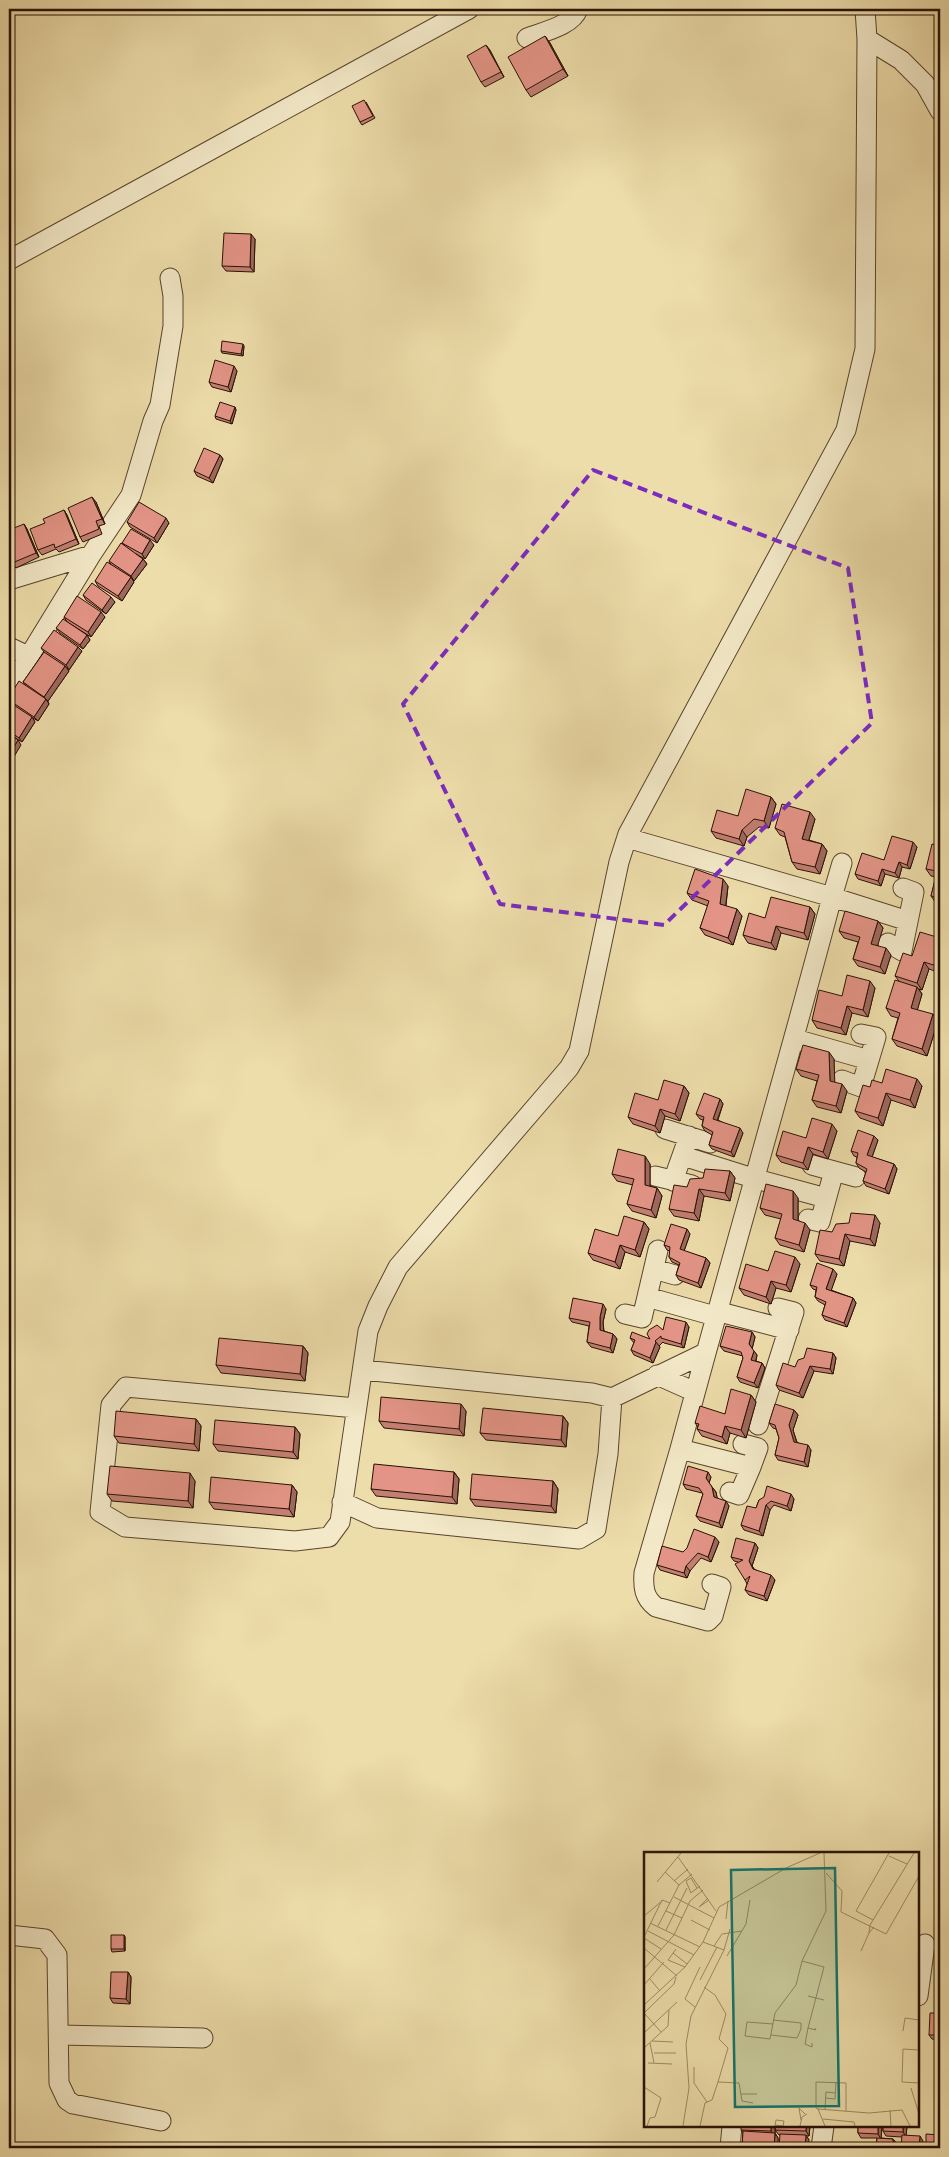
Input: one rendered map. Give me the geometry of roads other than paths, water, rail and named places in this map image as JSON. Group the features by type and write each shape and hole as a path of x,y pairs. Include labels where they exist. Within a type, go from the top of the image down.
{"street":[{"path":"9,260 469,9"},
{"path":"527,38 567,22 578,9"},
{"path":"356,1408 126,1387 111,1405 100,1512 125,1527 295,1541 330,1537 340,1522 368,1331 378,1306 398,1267 569,1068 579,1051 619,862 627,838 846,430 865,350 867,39 865,9"},
{"path":"867,39 900,60 925,84 940,112"},
{"path":"9,689 91,555 131,495 153,420 160,405 173,326 173,296 170,278"},
{"path":"9,580 91,555"},
{"path":"9,646 28,656"},
{"path":"627,838 908,921"},
{"path":"712,1584 721,1587 713,1616 708,1621 656,1607 650,1602 643,1589 644,1573 680,1450 715,1314 756,1179 842,863"},
{"path":"888,942 902,950 914,892 903,888"},
{"path":"842,1080 861,1087 876,1037 861,1034"},
{"path":"794,1039 869,1060"},
{"path":"665,1129 710,1143"},
{"path":"689,1136 683,1156 664,1178 692,1185"},
{"path":"683,1156 826,1198"},
{"path":"812,1165 856,1176"},
{"path":"808,1219 820,1222 834,1171"},
{"path":"625,1314 642,1318 658,1250"},
{"path":"654,1269 675,1275"},
{"path":"648,1296 715,1314 789,1330"},
{"path":"758,1425 794,1312 778,1308"},
{"path":"362,1370 592,1393 612,1398 705,1353"},
{"path":"657,1375 695,1392"},
{"path":"342,1502 377,1518 579,1539 596,1529 608,1454 612,1398"},
{"path":"730,1492 739,1495 758,1448 743,1444"},
{"path":"680,1450 751,1467"},
{"path":"9,1935 45,1939 58,1955 59,2083 67,2100 72,2104 161,2120"},
{"path":"919,1991 928,1944"},
{"path":"59,2035 203,2038"},
{"path":"730,2148 732,2127"},
{"path":"821,2148 824,2127"}]}
